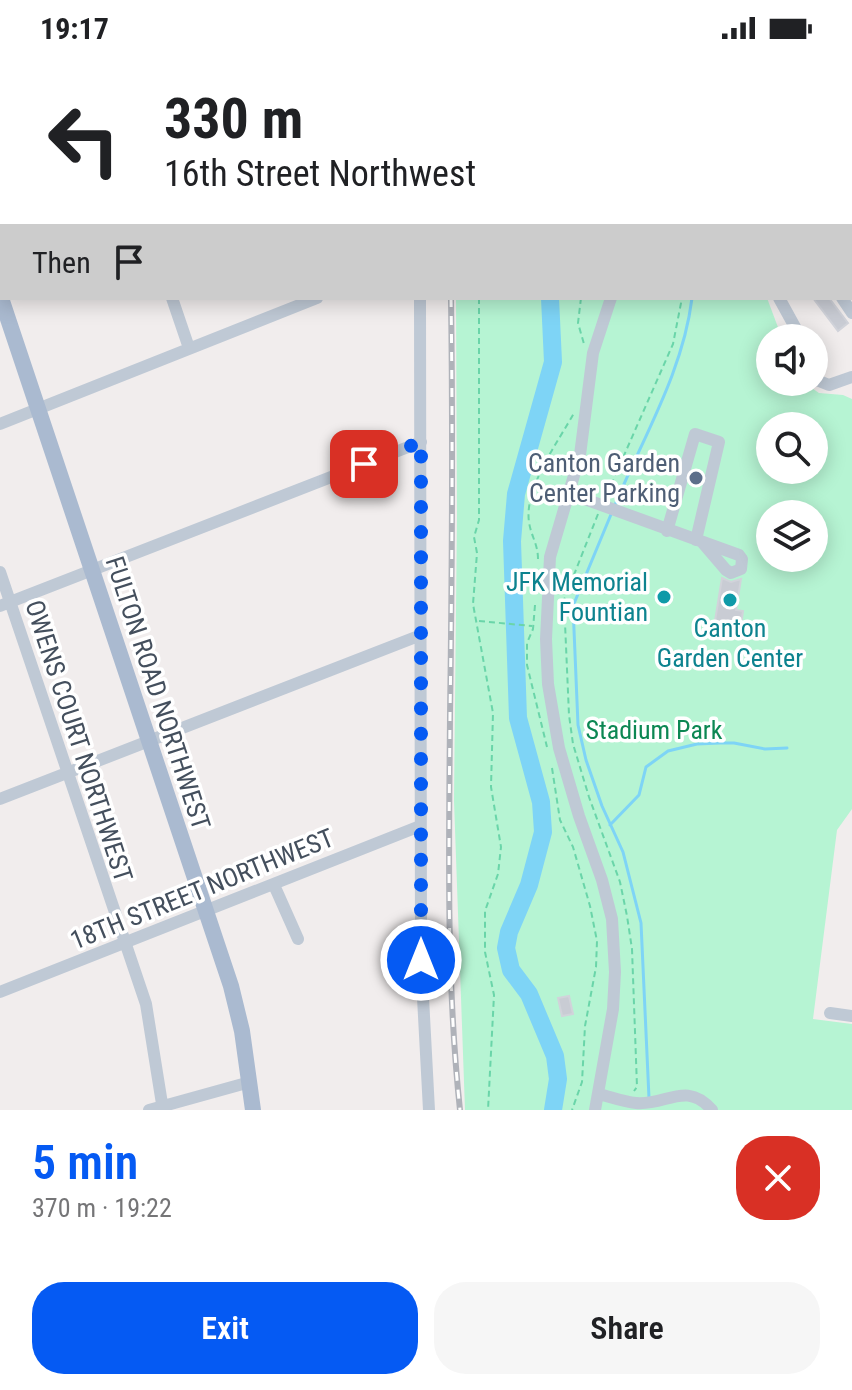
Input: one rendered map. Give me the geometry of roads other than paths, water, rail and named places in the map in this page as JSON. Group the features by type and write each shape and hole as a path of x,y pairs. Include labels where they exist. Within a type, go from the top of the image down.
{"main road":[{"name":"FULTON ROAD NORTHWEST","path":"2,300 237,1008 253,1110"}],"street":[{"path":"173,300 189,348"},
{"path":"420,300 422,1015 429,1110"},
{"path":"595,1110 613,1009 615,972 612,919 559,748 546,660 550,557 585,433 593,353 610,300"},
{"path":"780,300 793,324"},
{"path":"0,424 292,303"},
{"path":"828,385 852,377"},
{"path":"568,493 623,515 667,531 699,541 719,442 695,434 667,531"},
{"path":"5,604 421,442"},
{"name":"OWENS COURT NORTHWEST","path":"0,572 5,604 146,1004 158,1109"},
{"path":"0,799 421,635"},
{"name":"18TH STREET NORTHWEST","path":"0,992 420,826"},
{"path":"274,885 298,939"},
{"path":"830,1013 852,1016"},
{"path":"158,1109 250,1082"},
{"path":"599,1094 634,1103 683,1094 698,1097 712,1110"}],"waterway":[{"path":"550,300 553,362 516,494 512,541 518,718 541,802 543,832 529,885 509,932 506,948 511,970 529,994 555,1056 558,1079 553,1110"},
{"path":"615,505 671,378 692,300"},
{"path":"612,512 573,606 578,725 602,806 623,852 641,923 649,1098"},
{"path":"610,825 639,795 646,767 668,751 697,744 720,743 765,749 787,748"}],"railway":[{"path":"451,300 449,913 452,1012 460,1110"}],"place":[{"name":"Canton Garden Center Parking","path":"696,478"},
{"name":"JFK Memorial Fountian","path":"664,597"},
{"name":"Canton Garden Center","path":"730,600"}],"park label":[{"name":"Stadium Park","path":"654,730"}]}
